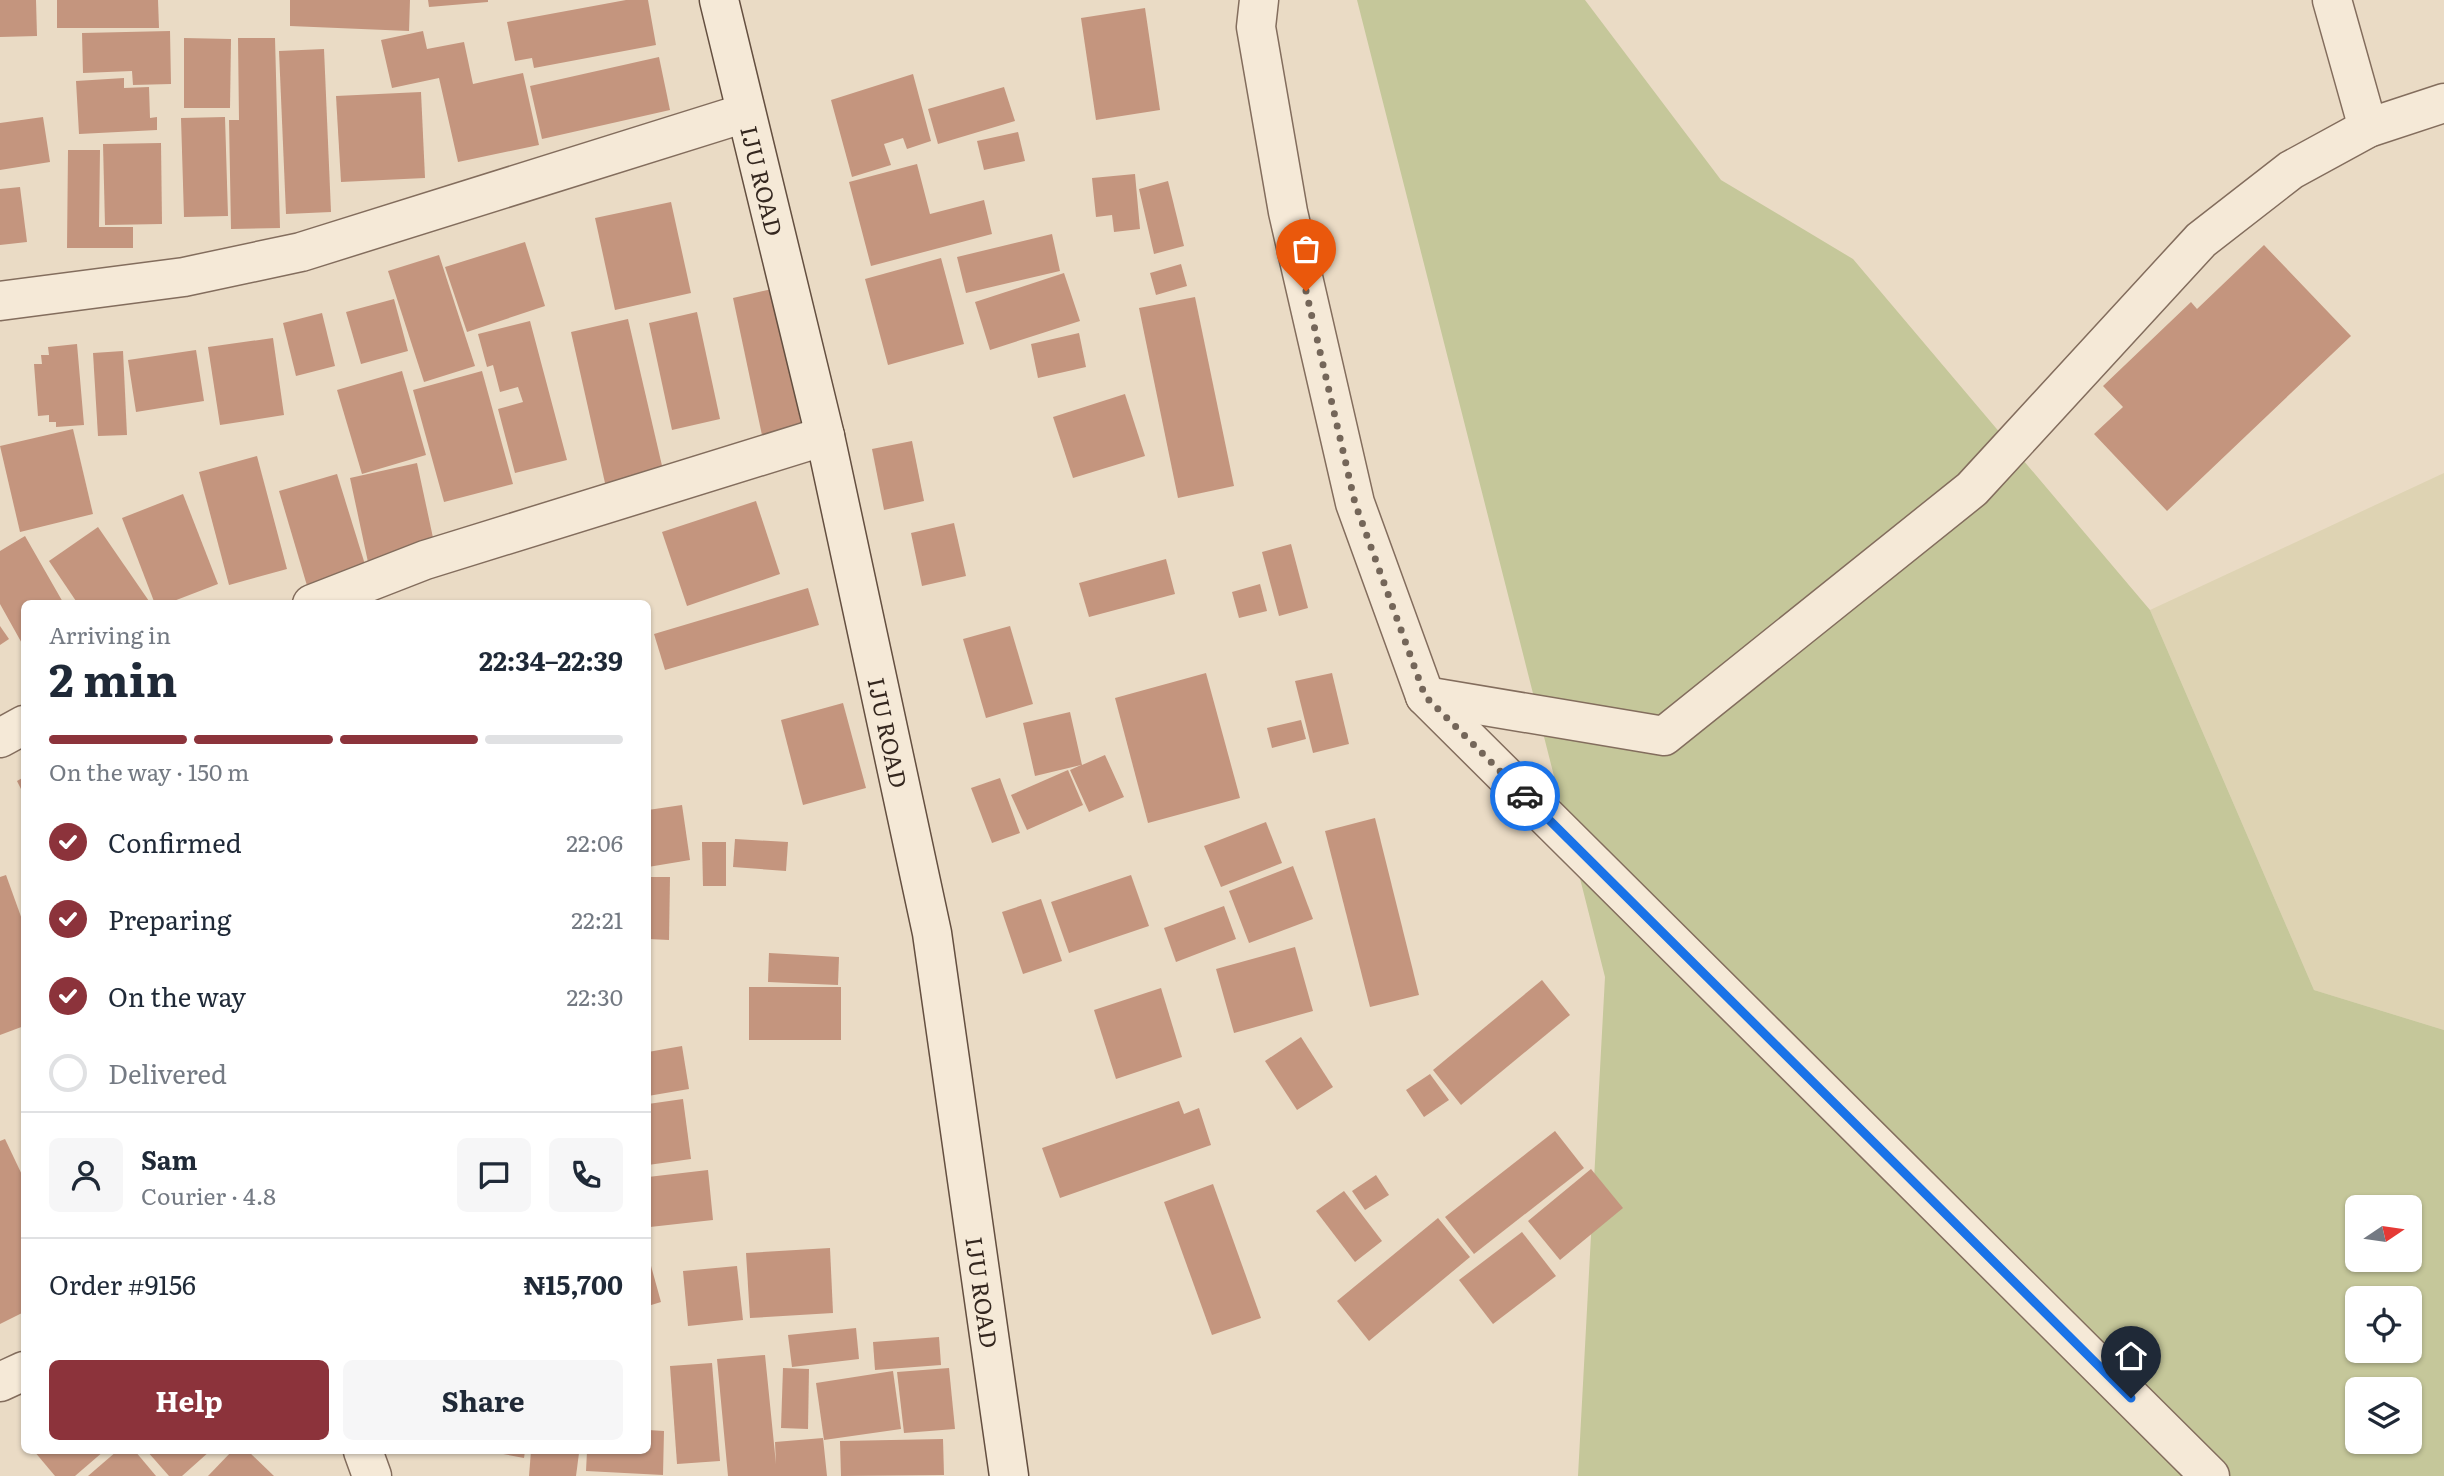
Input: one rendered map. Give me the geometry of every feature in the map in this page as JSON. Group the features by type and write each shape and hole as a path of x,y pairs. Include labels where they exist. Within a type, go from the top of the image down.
{"street":[{"name":"IJU ROAD","path":"719,0 825,436 932,933 1009,1476"},
{"path":"1259,0 1255,27 1287,212 1355,503 1425,696 2210,1476"},
{"path":"2332,0 2368,128"},
{"path":"1425,696 1664,736 1972,489 2201,240 2291,170 2368,128 2444,103"},
{"path":"0,301 184,277 301,252 745,113"},
{"path":"323,600 425,561 825,436"},
{"path":"0,738 21,727"},
{"path":"0,1382 21,1372"},
{"path":"364,1454 372,1476"}],"shaded area":[{"path":"2444,473 2444,1030 2314,990 2150,610"}],"green space":[{"path":"1357,0 1585,0 1721,180 1853,259 2150,610 2314,990 2444,1030 2444,1476 1578,1476 1605,977"}],"building":[{"path":"0,0 36,0 37,36 0,37"},
{"path":"57,0 158,0 159,28 57,28"},
{"path":"290,0 410,0 409,31 290,26"},
{"path":"428,0 488,0 488,2 429,7"},
{"path":"626,0 648,0 656,45 534,68 532,58 515,61 507,22"},
{"path":"1145,8 1160,110 1096,120 1081,18"},
{"path":"170,31 171,84 133,85 132,71 83,73 82,33"},
{"path":"423,31 427,49 464,42 473,84 523,73 539,145 458,162 439,78 392,88 381,40"},
{"path":"184,38 231,39 230,108 184,108"},
{"path":"238,38 275,38 280,228 231,229 229,120 239,120"},
{"path":"324,49 331,212 286,214 279,51"},
{"path":"659,57 670,110 542,139 530,86"},
{"path":"913,74 931,141 907,149 903,138 884,144 891,165 852,177 831,100"},
{"path":"124,78 124,88 149,87 150,118 157,117 157,130 79,134 76,81"},
{"path":"1004,87 1015,121 938,144 928,109"},
{"path":"421,92 425,178 341,182 336,96"},
{"path":"43,117 50,162 0,170 0,123"},
{"path":"225,117 228,216 184,217 181,118"},
{"path":"1018,132 1025,161 984,170 977,141"},
{"path":"161,143 162,224 105,225 103,144"},
{"path":"68,150 100,150 99,227 133,227 133,248 67,248"},
{"path":"917,164 930,214 984,200 992,234 871,266 849,182"},
{"path":"1135,174 1140,229 1114,232 1112,215 1096,217 1092,178"},
{"path":"1168,181 1184,246 1154,254 1139,189"},
{"path":"20,187 27,242 0,245 0,189"},
{"path":"671,202 691,293 615,310 595,218"},
{"path":"1052,234 1060,271 966,293 957,257"},
{"path":"525,242 545,306 467,332 445,267"},
{"path":"2264,245 2351,336 2167,511 2094,434 2123,407 2103,386 2191,302 2197,309"},
{"path":"439,255 475,366 424,382 388,271"},
{"path":"941,258 964,344 888,365 865,279"},
{"path":"1181,264 1187,286 1156,295 1150,273"},
{"path":"1064,273 1080,321 990,350 975,302"},
{"path":"772,289 803,432 763,440 733,298"},
{"path":"1195,297 1234,486 1178,498 1139,308"},
{"path":"394,299 408,351 361,364 346,312"},
{"path":"697,312 720,419 672,430 649,323"},
{"path":"322,313 335,366 296,376 283,323"},
{"path":"628,319 663,470 605,483 571,332"},
{"path":"530,321 567,460 515,473 498,409 523,402 518,387 500,392 493,365 487,367 478,334"},
{"path":"1079,333 1086,367 1038,378 1031,344"},
{"path":"273,338 284,415 220,425 208,347"},
{"path":"77,344 84,425 56,427 56,422 49,422 49,415 38,416 34,364 42,364 41,355 49,355 48,347"},
{"path":"196,350 204,401 136,412 128,360"},
{"path":"123,351 127,435 98,436 93,353"},
{"path":"402,371 426,455 362,474 337,390"},
{"path":"482,371 513,484 444,502 413,390"},
{"path":"1125,394 1145,456 1073,478 1053,417"},
{"path":"73,429 93,514 20,532 0,446"},
{"path":"912,441 924,501 884,510 872,449"},
{"path":"257,456 287,569 229,585 199,472"},
{"path":"417,463 435,547 368,562 350,478"},
{"path":"337,474 367,571 308,589 279,491"},
{"path":"183,494 218,584 176,600 153,600 122,518"},
{"path":"756,501 780,574 687,606 662,532"},
{"path":"954,523 966,576 922,586 911,533"},
{"path":"98,527 148,600 75,600 49,561"},
{"path":"25,536 62,600 21,600 21,642 0,604 0,551"},
{"path":"1291,544 1308,608 1279,616 1262,552"},
{"path":"1166,559 1175,594 1089,617 1079,583"},
{"path":"1260,584 1267,611 1239,618 1232,592"},
{"path":"808,588 819,625 665,670 654,634"},
{"path":"0,626 9,639 0,645"},
{"path":"1010,626 1033,704 986,718 963,639"},
{"path":"1206,673 1240,798 1148,823 1115,698"},
{"path":"1332,673 1349,744 1313,753 1295,681"},
{"path":"843,703 866,788 803,805 781,720"},
{"path":"1070,712 1082,765 1105,755 1124,797 1089,812 1070,770 1081,765 1035,776 1023,723"},
{"path":"1301,720 1306,739 1272,748 1267,728"},
{"path":"1068,770 1083,805 1027,830 1011,795"},
{"path":"1000,778 1020,833 992,843 971,788"},
{"path":"682,805 690,860 651,866 651,810"},
{"path":"1375,818 1419,995 1370,1007 1325,831"},
{"path":"1266,822 1282,863 1221,887 1204,846"},
{"path":"735,839 788,842 786,871 733,867"},
{"path":"702,842 726,842 726,886 703,886"},
{"path":"1293,866 1313,919 1249,943 1229,891"},
{"path":"6,875 21,917 21,1027 0,1035 0,877"},
{"path":"1131,875 1149,926 1069,953 1051,902"},
{"path":"651,877 670,877 669,940 651,939"},
{"path":"1041,899 1062,961 1023,974 1002,912"},
{"path":"1224,906 1236,939 1176,962 1164,928"},
{"path":"1295,947 1313,1011 1234,1033 1216,969"},
{"path":"769,953 839,957 838,985 768,982"},
{"path":"1542,980 1570,1015 1461,1105 1433,1070"},
{"path":"749,987 841,987 841,1040 749,1040"},
{"path":"1161,988 1182,1057 1116,1079 1094,1010"},
{"path":"1301,1037 1333,1087 1297,1110 1265,1061"},
{"path":"682,1046 689,1089 651,1095 651,1051"},
{"path":"1430,1074 1449,1100 1424,1117 1406,1090"},
{"path":"683,1099 691,1159 651,1165 651,1104"},
{"path":"1179,1101 1184,1114 1199,1108 1211,1145 1060,1198 1042,1148"},
{"path":"1555,1131 1584,1168 1474,1254 1445,1217"},
{"path":"5,1139 21,1173 21,1314 0,1324 0,1141"},
{"path":"1591,1169 1623,1208 1560,1260 1528,1221"},
{"path":"708,1170 713,1220 651,1227 651,1177"},
{"path":"1376,1175 1389,1195 1365,1210 1352,1191"},
{"path":"1213,1184 1261,1318 1212,1335 1164,1202"},
{"path":"1344,1191 1382,1241 1355,1262 1316,1211"},
{"path":"1438,1218 1470,1257 1369,1341 1337,1301"},
{"path":"1522,1232 1556,1276 1493,1324 1459,1280"},
{"path":"830,1248 833,1313 750,1318 746,1253"},
{"path":"651,1266 661,1302 651,1305"},
{"path":"737,1266 743,1320 688,1326 683,1271"},
{"path":"856,1328 859,1359 792,1367 788,1335"},
{"path":"939,1337 941,1365 875,1370 873,1342"},
{"path":"765,1355 776,1464 775,1442 823,1438 827,1476 728,1476 717,1359"},
{"path":"712,1363 720,1461 677,1464 670,1366"},
{"path":"783,1368 809,1369 808,1429 781,1428"},
{"path":"949,1368 955,1429 904,1433 897,1372"},
{"path":"893,1371 901,1429 824,1440 816,1383"},
{"path":"651,1430 664,1431 663,1475 586,1471 587,1454 651,1454"},
{"path":"943,1439 944,1475 841,1476 840,1441"},
{"path":"37,1454 101,1454 75,1476 55,1476"},
{"path":"114,1454 138,1454 156,1476 88,1476"},
{"path":"150,1454 207,1454 182,1476 169,1476"},
{"path":"229,1454 251,1454 274,1476 208,1476"},
{"path":"503,1454 525,1454 524,1458"},
{"path":"531,1454 579,1454 576,1476 529,1476"}],"way so far":[{"path":"1306,291 1355,503 1425,696 1525,796"}],"route":[{"path":"1525,796 2131,1398"}]}
